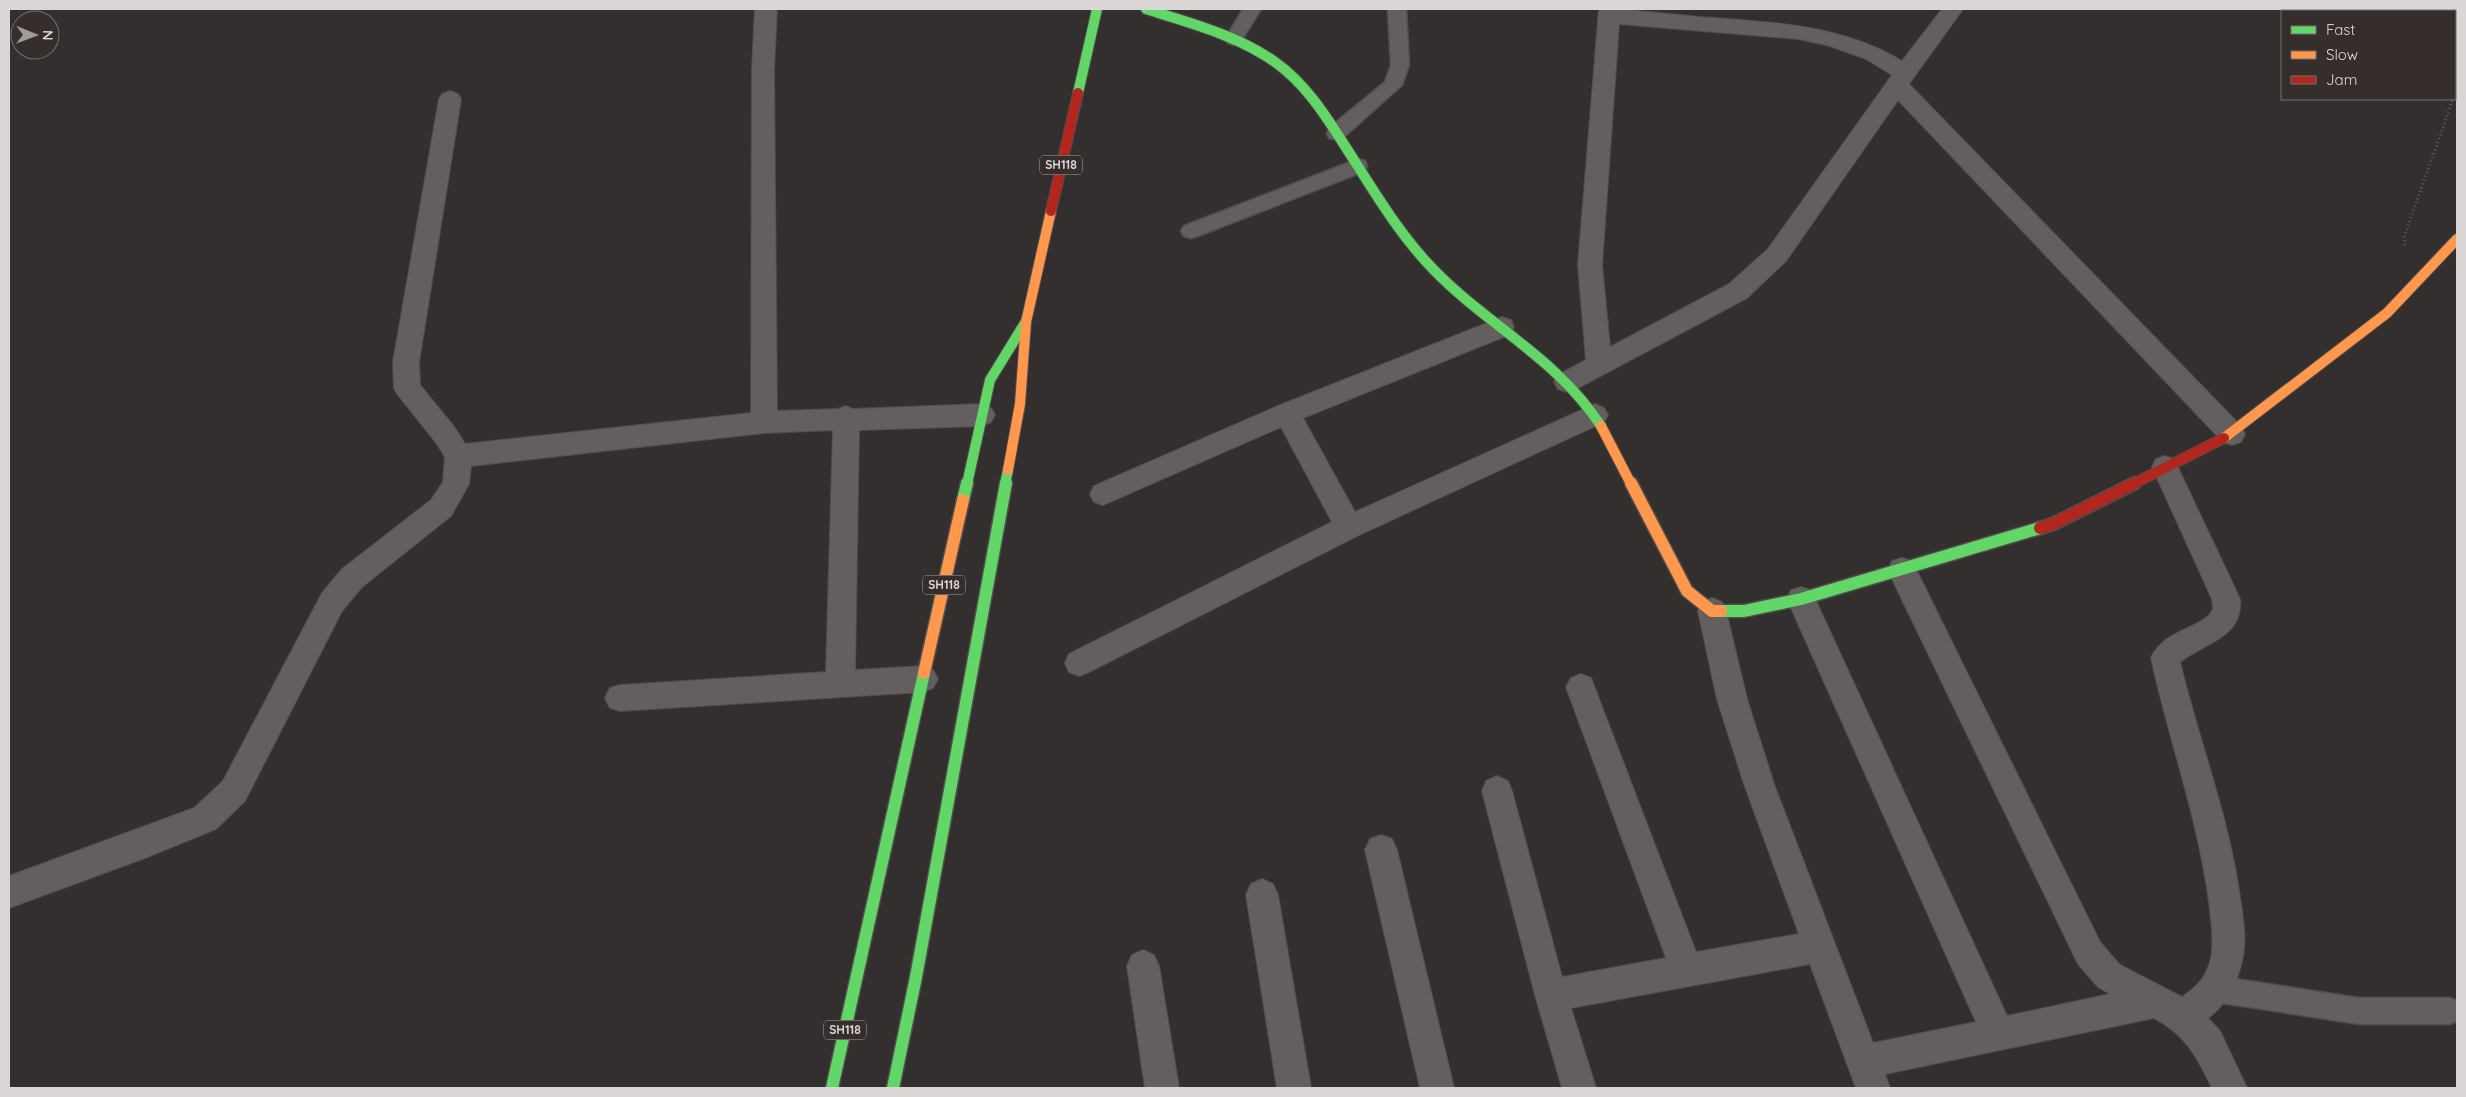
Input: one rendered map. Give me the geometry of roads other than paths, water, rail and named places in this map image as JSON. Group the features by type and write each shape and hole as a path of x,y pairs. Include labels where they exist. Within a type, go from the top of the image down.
{"street":[{"path":"764,422 763,69 766,9"},
{"name":"SH118","path":"892,1088 916,977 1020,404 1026,322 1097,9"},
{"path":"1146,9 1234,39 1276,62 1314,100 1399,228 1434,270 1567,382 1595,415 1687,591 1712,612 1732,699 1759,784 1868,1075 1998,1034 2171,1008 2216,989 2227,960 2229,913 2214,840 2165,658 2172,649 2220,621 2227,613 2226,598 2165,468"},
{"path":"1567,382 1738,291 1778,255 1900,79 1953,9"},
{"path":"1599,364 1590,265 1609,12 1800,32 1834,40 1874,54 1900,79 2232,434"},
{"path":"9,892 145,843 205,819 234,791 332,602 352,578 441,508 456,484 458,456 446,436 407,388 406,362 450,98"},
{"path":"1712,612 1744,611 1801,599 2054,524 2232,434 2387,313 2457,239"},
{"name":"SH118","path":"832,1088 990,380 1026,322"},
{"path":"1103,494 1286,413 1502,327"},
{"path":"1286,413 1349,527"},
{"path":"458,456 764,422 846,417 982,415"},
{"path":"1079,663 1349,527 1595,415"},
{"path":"840,685 846,417"},
{"path":"1902,570 2089,953 2110,976 2171,1008 2208,1043 2230,1088"},
{"path":"1801,599 1998,1034"},
{"path":"620,698 923,679"},
{"path":"1580,686 1687,970"},
{"path":"1497,792 1551,995 1579,1088"},
{"path":"1381,850 1437,1088"},
{"path":"1262,895 1294,1088"},
{"path":"1551,995 1820,946"},
{"path":"1143,966 1162,1088"}],"lane":[{"path":"1234,39 1252,9"},
{"path":"1336,133 1393,85 1400,65 1397,9"},
{"path":"1192,231 1358,166"},
{"path":"2216,989 2359,1010 2450,1010"}]}
